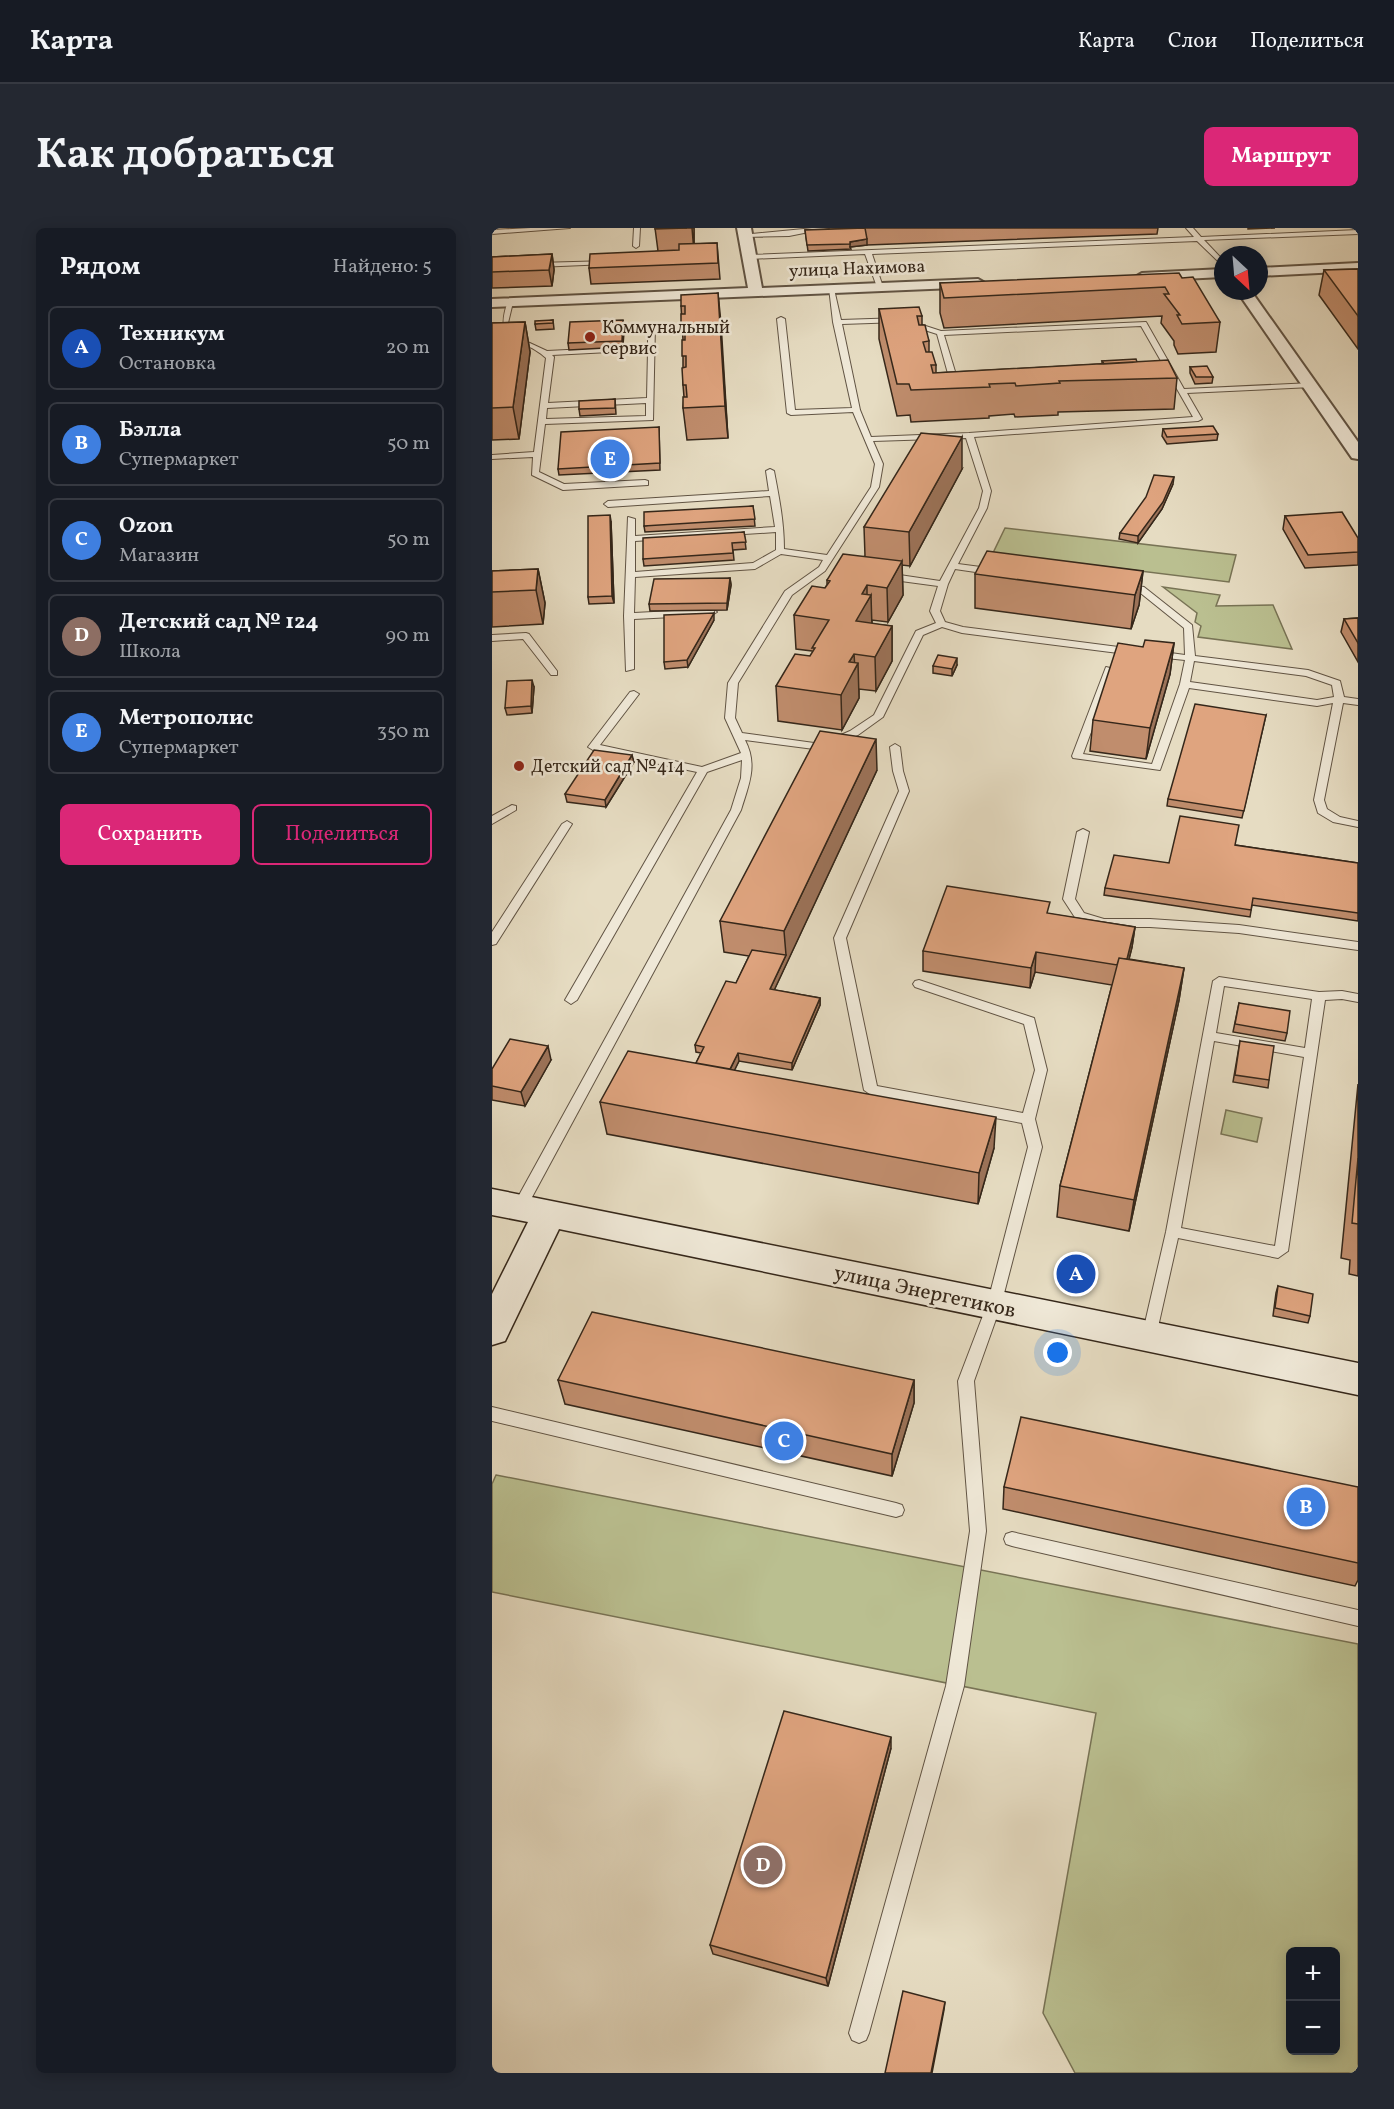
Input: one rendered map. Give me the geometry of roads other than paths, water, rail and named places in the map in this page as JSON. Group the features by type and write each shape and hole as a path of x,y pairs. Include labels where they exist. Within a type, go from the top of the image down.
{"street":[{"path":"744,232 756,292"},
{"path":"1268,272 1358,267"},
{"path":"1122,277 1214,273"},
{"name":"улица Нахимова","path":"492,303 995,282"},
{"path":"1251,300 1353,440 1358,454"},
{"path":"492,1330 520,1208"},
{"name":"улица Энергетиков","path":"520,1208 1358,1379"}],"lane":[{"path":"492,232 567,228"},
{"path":"636,246 637,228"},
{"path":"744,232 789,234 826,228"},
{"path":"1189,228 1214,255"},
{"path":"749,257 1358,232"},
{"path":"868,252 880,287"},
{"path":"526,266 616,262"},
{"path":"520,1208 736,810 746,778 747,754 741,736 730,718 733,683 788,593 827,569 830,558 875,487 879,464 856,410 831,289"},
{"path":"510,302 504,325 512,341 537,346 550,357 535,473 564,488 645,483"},
{"path":"781,319 791,413 856,410"},
{"path":"837,322 902,320 940,333 1143,324 1198,418 969,435 869,439"},
{"path":"541,422 650,418 652,327"},
{"path":"940,333 957,391 969,390"},
{"path":"546,353 651,348"},
{"path":"1164,380 1175,379"},
{"path":"1182,391 1312,385"},
{"path":"543,406 650,400"},
{"path":"941,624 935,611 943,584 983,508 987,491 969,435"},
{"path":"492,457 537,454"},
{"path":"770,471 780,529 780,551"},
{"path":"608,504 774,493"},
{"path":"629,669 631,519"},
{"path":"630,539 780,529"},
{"path":"630,575 756,566 780,551 830,558"},
{"path":"952,566 1011,573"},
{"path":"877,575 943,584"},
{"path":"1109,669 1077,756 1156,768 1185,684 1190,658 1189,627 1141,589 1117,586"},
{"path":"629,616 712,612"},
{"path":"741,736 814,746 829,744 854,733 878,717 919,633 941,624 962,630 1308,673 1337,683 1339,699 1319,800 1322,811 1337,820 1358,824"},
{"path":"492,638 526,636 554,673"},
{"path":"1185,684 1317,703 1339,699 1358,702"},
{"path":"634,694 593,747 704,770 747,754"},
{"path":"895,747 898,771 904,791 840,938 871,1090 1028,1119"},
{"path":"571,1000 704,770"},
{"path":"492,821 512,808"},
{"path":"492,941 567,825"},
{"path":"1083,832 1070,899 1080,916 1104,923 1150,923 1239,929 1358,946"},
{"path":"1149,1336 1173,1232 1219,981 1319,996 1342,995 1358,998"},
{"path":"859,2033 955,1686 978,1531 966,1382 994,1305 1035,1147 1028,1119 1041,1070 1030,1021 920,984"},
{"path":"1173,1232 1278,1252 1283,1247 1319,996"},
{"path":"1209,1036 1311,1054"},
{"path":"492,1414 896,1510"},
{"path":"1012,1539 1358,1618"}],"place":[{"name":"Коммунальный сервис","path":"590,337"},
{"name":"Метрополис","path":"610,459"},
{"name":"Детский сад №414","path":"519,766"},
{"name":"Техникум","path":"1076,1274"},
{"name":"Ozon","path":"784,1441"},
{"name":"Бэлла","path":"1306,1507"},
{"name":"Детский сад № 124","path":"763,1865"}]}
